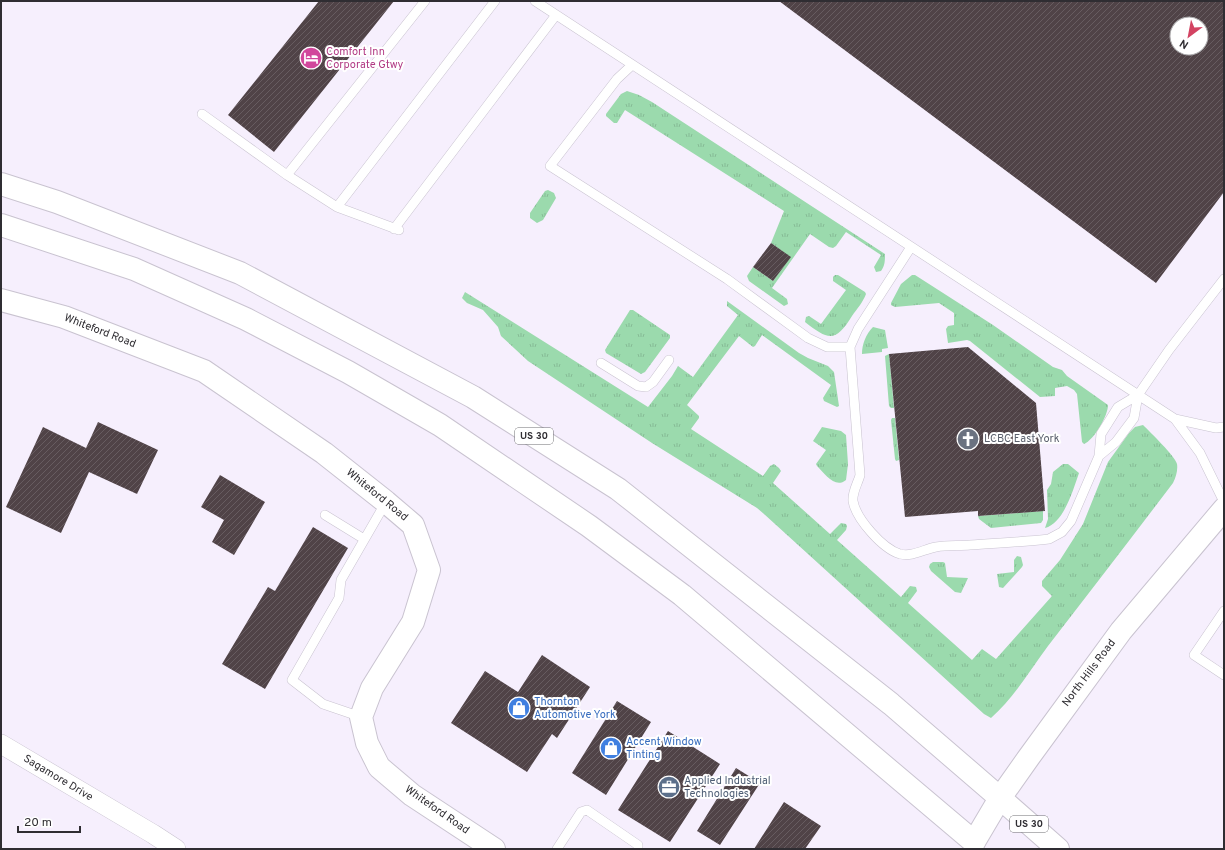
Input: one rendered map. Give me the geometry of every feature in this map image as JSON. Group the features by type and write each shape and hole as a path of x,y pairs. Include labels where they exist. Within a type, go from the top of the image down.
{"main road":[{"name":"US 30","path":"1,184 57,202 240,274 473,397 618,489 891,704 1058,849"},
{"path":"1,225 134,269 246,318 348,372 440,425 589,526 682,595 975,847"},
{"name":"Whiteford Road","path":"1,300 64,317 204,371 324,453 413,525 429,570 413,622 372,688 361,717 367,743 379,767 412,794 494,849"},
{"name":"North Hills Road","path":"975,847 1000,798 1046,732 1121,631 1224,509"}],"street":[{"name":"Sagamore Drive","path":"1,744 176,849"}],"lane":[{"path":"287,175 425,1"},
{"path":"337,207 495,1"},
{"path":"535,1 1175,419 1216,428 1224,427"},
{"path":"202,114 287,175 337,207 396,230 556,15"},
{"path":"632,65 617,79 550,166 727,279 808,338 827,347 850,347"},
{"path":"911,247 858,329 850,347 860,475 853,500 860,519 869,531 893,552 902,555 912,555 936,547 1049,539 1062,532 1071,521 1099,456 1102,434 1118,407 1138,395 1169,350 1224,279"},
{"path":"601,363 638,386 646,387 653,382 669,360"},
{"path":"1099,456 1116,442 1134,418 1138,395"},
{"path":"1175,419 1200,453 1224,502"},
{"path":"361,717 323,704 292,680 339,598 341,580 386,502"},
{"path":"326,515 364,539"},
{"path":"1224,611 1194,654 1224,675"},
{"path":"557,849 581,812 587,810 638,845 638,849"}],"green space":[{"path":"627,91 652,102 885,254 885,261 881,271 876,272 874,267 881,255 846,232 833,248 829,247 810,234 772,288 787,299 788,304 784,306 749,281 747,276 753,267 773,281 790,257 771,243 784,211 625,110 617,123 614,123 606,116 606,114 621,94"},
{"path":"548,190 554,193 556,198 543,220 537,223 530,218 530,213 545,191"},
{"path":"838,275 866,294 862,303 846,325 841,331 832,336 820,333 805,322 806,317 809,316 821,324 846,290 833,281 833,277"},
{"path":"912,275 915,275 993,325 1053,367 1062,370 1067,376 1108,405 1106,415 1092,438 1084,444 1082,442 1077,394 1074,390 1067,386 1055,388 1055,396 1040,397 970,341 967,340 948,343 946,329 948,326 954,325 954,313 939,303 895,307 891,305 901,284"},
{"path":"465,292 648,407 678,366 693,377 738,315 727,306 727,301 799,353 828,366 834,372 839,406 837,407 824,401 823,398 831,385 762,335 753,347 739,336 687,405 699,416 691,429 763,476 770,466 774,464 779,468 781,471 773,483 830,534 841,523 846,524 846,530 837,540 901,597 910,586 916,587 917,591 908,603 972,660 982,649 996,659 1052,596 1042,586 1042,581 1060,560 1083,524 1108,462 1135,427 1143,425 1167,450 1177,464 1176,474 1173,483 1048,646 1014,693 991,718 984,714 757,508 652,443 528,361 501,336 498,327 483,310 467,303 462,298"},
{"path":"630,310 633,310 670,335 670,338 645,372 641,374 606,353 605,350"},
{"path":"873,327 885,330 888,348 882,349 882,352 862,354 865,339"},
{"path":"889,354 894,408 889,406 885,356"},
{"path":"892,418 895,418 899,460 896,461 891,420"},
{"path":"822,427 841,431 846,435 848,464 846,480 842,482 834,482 823,473 816,464 826,450 813,441"},
{"path":"1063,464 1068,464 1079,473 1071,497 1063,513 1052,525 1045,528 1048,519 1047,490 1051,484 1053,472"},
{"path":"1043,511 1043,520 1041,523 991,528 979,519 978,516"},
{"path":"1017,556 1021,557 1022,567 1003,588 999,587 997,574 1014,572 1014,560"},
{"path":"933,562 945,563 947,577 968,578 961,593 955,592 931,571 929,567"}],"building":[{"name":"Comfort Inn Corporate Gtwy","path":"319,1 394,1 274,152 228,115"},
{"path":"779,1 1224,1 1224,192 1156,283"},
{"path":"771,243 791,257 773,281 753,267"},
{"name":"LCBC East York","path":"968,347 1036,403 1045,511 978,516 978,511 905,517 889,354"},
{"path":"98,422 158,450 137,494 89,472 61,533 6,507 43,427 86,448"},
{"path":"220,475 265,502 234,555 212,542 224,520 201,507"},
{"path":"313,527 348,548 265,689 222,664 268,587 275,591"},
{"name":"Thornton Automotive York","path":"542,655 590,687 557,738 552,734 527,772 451,723 485,671 518,692"},
{"name":"Accent Window Tinting","path":"617,701 651,722 606,795 572,773"},
{"name":"Applied Industrial Technologies","path":"668,731 720,764 670,842 618,810"},
{"path":"736,768 760,783 720,845 697,831"},
{"path":"784,802 821,826 805,849 754,849"}],"place":[{"name":"Comfort Inn Corporate Gtwy","path":"311,58"},
{"name":"LCBC East York","path":"968,439"},
{"name":"Thornton Automotive York","path":"519,708"},
{"name":"Accent Window Tinting","path":"611,748"},
{"name":"Applied Industrial Technologies","path":"669,787"}]}
